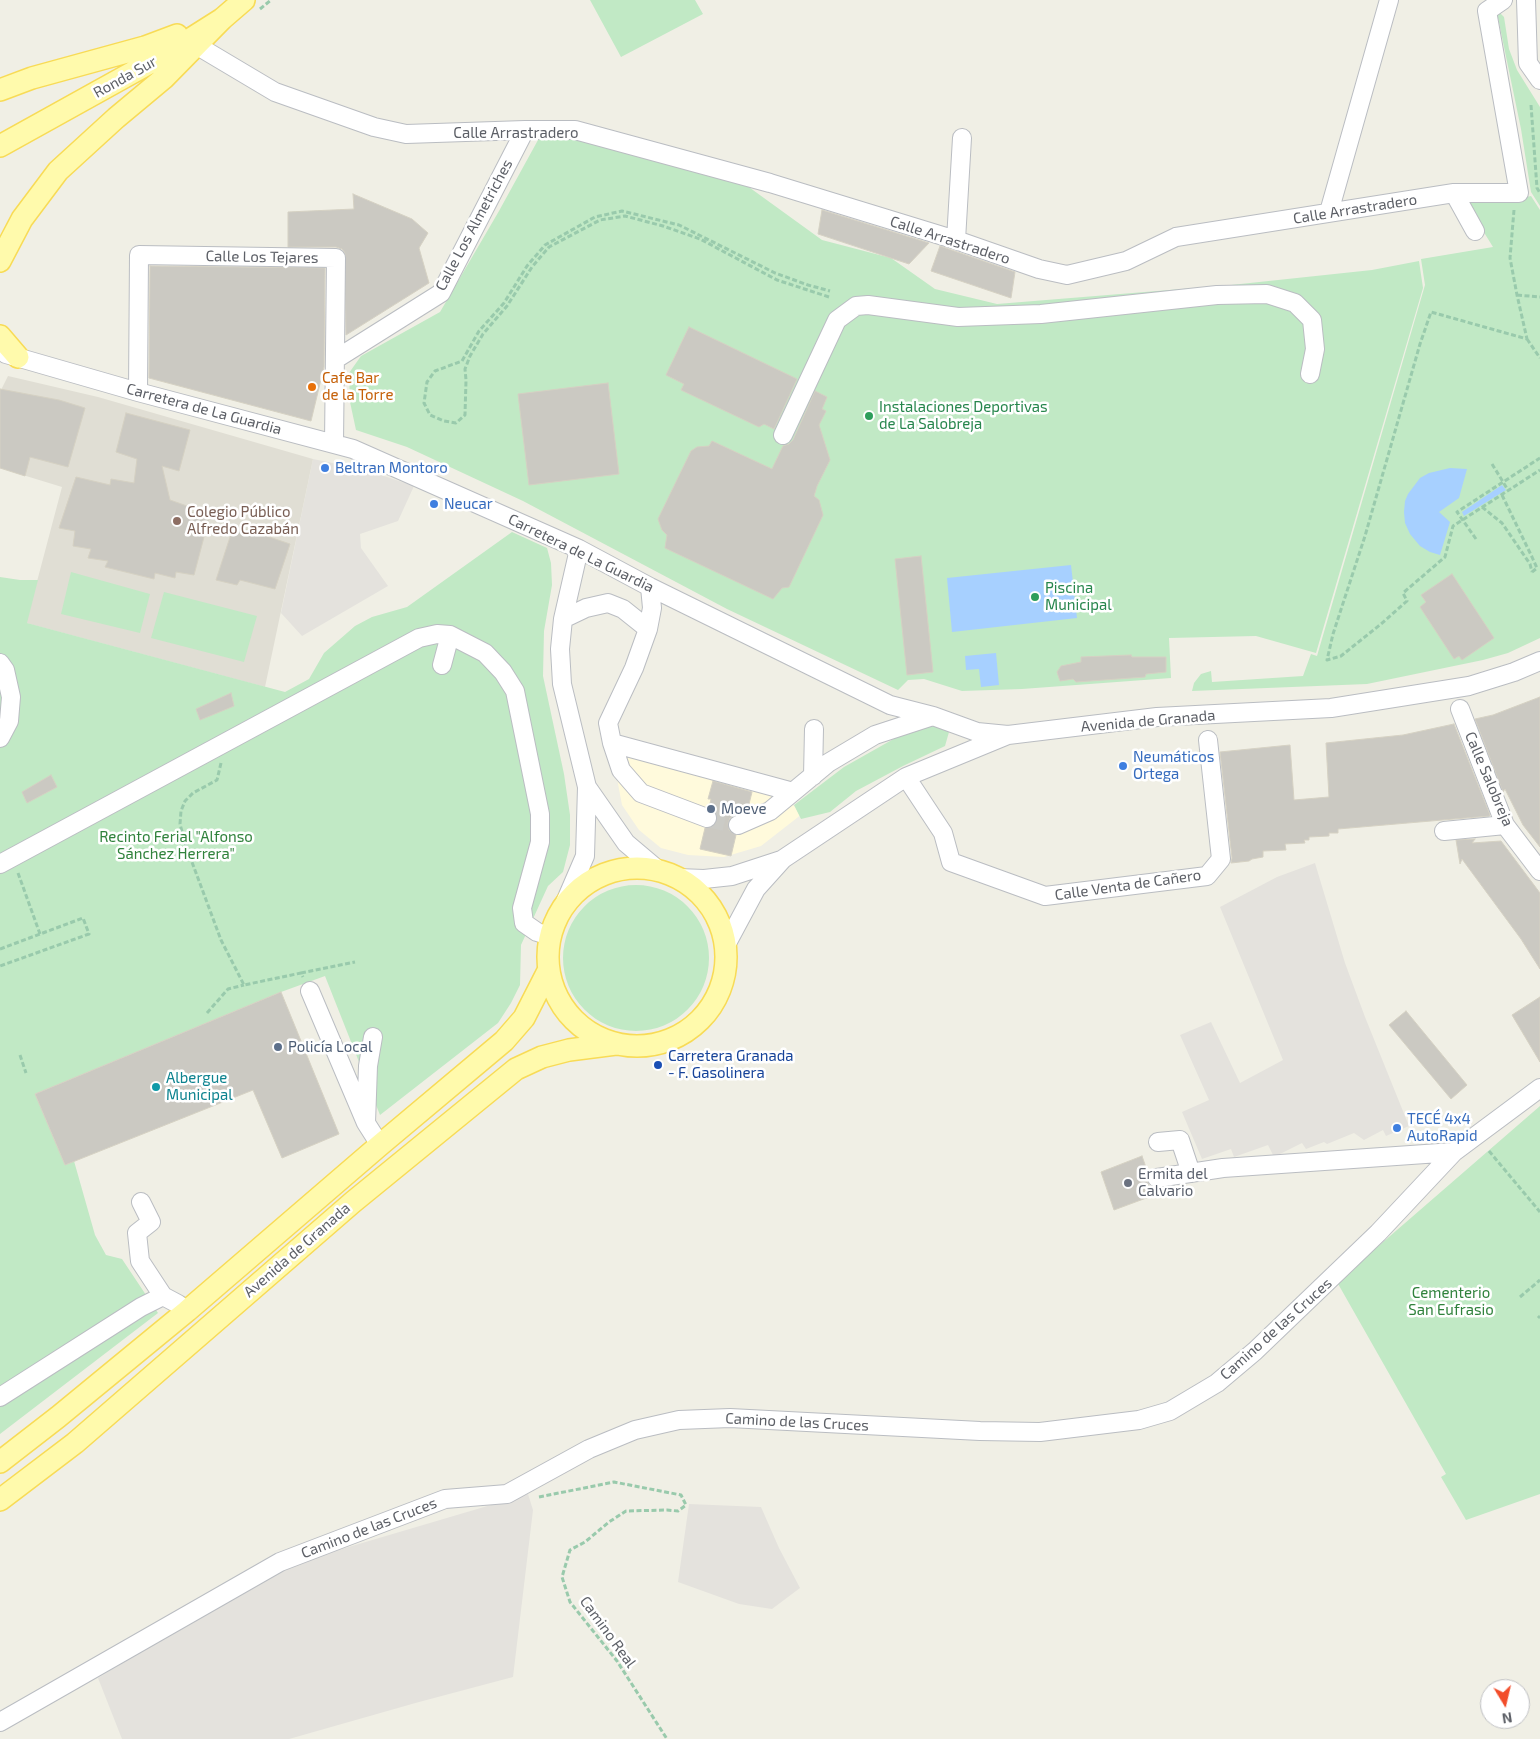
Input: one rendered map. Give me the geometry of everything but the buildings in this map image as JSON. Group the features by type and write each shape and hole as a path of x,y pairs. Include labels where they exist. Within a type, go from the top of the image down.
{"main road":[{"name":"Ronda Sur","path":"0,146 173,50 222,18 244,0"},
{"path":"0,261 22,219 58,171 116,118 164,78 222,18"},
{"path":"0,90 32,78 145,47 222,18"},
{"path":"0,336 9,355"},
{"path":"642,868 658,870 690,885 710,905 717,917 726,945 727,959 721,988 715,1001 697,1023 679,1036 659,1044 645,1046 616,1044 591,1034 571,1017 556,996 548,971 547,954 550,936 555,921 563,907 584,885 612,871 642,868"},
{"name":"Avenida de Granada","path":"0,1462 187,1311 504,1041 524,1018 548,971"},
{"name":"Avenida de Granada","path":"0,1500 75,1443 353,1202 516,1069 542,1057 560,1052 616,1044"}],"street":[{"path":"1328,212 1389,0"},
{"name":"Calle Arrastradero","path":"196,45 276,92 374,127 406,134 575,130 770,182 956,240 1039,269 1067,275 1126,261 1176,237 1454,193 1519,193 1487,11 1504,0"},
{"path":"1526,0 1528,63 1540,80"},
{"name":"Calle Los Almetriches","path":"336,358 441,293 525,130"},
{"path":"956,240 962,138"},
{"path":"1454,193 1475,231"},
{"name":"Calle Los Tejares","path":"138,392 138,255 336,258 334,443"},
{"path":"783,434 837,320 856,306 868,305 958,317 1041,314 1217,295 1267,294 1295,304 1312,320 1315,349 1310,374"},
{"name":"Carretera de La Guardia","path":"9,355 138,392 354,449 578,549 890,705 932,716 977,732 1008,735"},
{"path":"563,907 585,856 587,787 562,684 560,649 563,618 578,549"},
{"path":"650,586 652,608 648,629 634,668 608,723 612,743 621,770 641,793 707,818"},
{"path":"563,618 586,608 608,603 624,609 648,629"},
{"path":"0,864 419,638 437,634 450,634 486,653 503,672 515,691 540,814 540,842 522,908 524,923 537,932 550,936"},
{"path":"442,665 450,634"},
{"name":"Avenida de Granada","path":"726,945 756,889 784,859 906,777 1008,735 1157,717 1332,708 1469,686 1540,662"},
{"path":"0,663 5,670 11,697 9,721 0,738"},
{"name":"Calle Salobreja","path":"1460,708 1505,825 1540,871"},
{"path":"738,825 770,811 828,762 875,736 932,716"},
{"path":"812,776 814,729"},
{"name":"Calle Venta de Cañero","path":"906,777 943,833 951,862 1045,896 1055,895 1207,876 1221,859 1208,740"},
{"path":"612,743 793,792"},
{"path":"587,787 626,843 658,870"},
{"path":"1444,830 1505,825"},
{"name":"Avenida de Granada","path":"678,878 704,879 732,876 784,859"},
{"path":"310,991 366,1123 380,1145"},
{"path":"366,1123 368,1066 373,1037"},
{"name":"Camino de las Cruces","path":"0,1722 280,1562 445,1499 507,1494 589,1449 635,1430 679,1420 730,1418 980,1431 1040,1432 1139,1420 1170,1411 1217,1383 1256,1351 1378,1233 1454,1152 1540,1088"},
{"path":"1158,1142 1180,1140 1191,1173"},
{"path":"1157,1178 1223,1168 1454,1152"},
{"path":"141,1202 151,1222 137,1233 140,1261 163,1296 187,1311"},
{"path":"0,1397 141,1307 163,1296"}],"path":[{"path":"1531,105 1537,188 1540,193"},
{"path":"1515,207 1510,258 1516,296 1527,339 1540,358"},
{"path":"829,296 777,280 700,239 663,226 625,216 600,220 549,247 532,267 507,306 483,334 465,369 465,415 456,423 444,422 430,415 424,403 427,382 435,371 462,360 479,331 504,303 527,266 545,245 595,217 622,211 679,225 775,273 808,285 830,290"},
{"path":"1516,296 1540,297"},
{"path":"1527,339 1431,312 1402,404 1365,536 1333,634 1327,660 1341,656 1407,601 1404,594 1445,557 1453,526 1540,470"},
{"path":"1476,539 1458,512 1540,458"},
{"path":"1492,464 1508,490"},
{"path":"1482,507 1502,523 1530,564 1532,572 1536,568 1532,557 1502,495"},
{"path":"221,760 218,780 193,793 185,801 181,811 180,824 186,846 221,940 244,984"},
{"path":"17,870 40,934"},
{"path":"0,949 83,918 89,934 0,966"},
{"path":"207,1013 228,989 244,984 355,962"},
{"path":"301,973 310,991"},
{"path":"20,1055 26,1073"},
{"path":"1489,1151 1540,1212"},
{"path":"1520,1297 1540,1280"},
{"name":"Camino Real","path":"507,1494 522,1500 614,1482 681,1495 686,1505 678,1512 667,1510 626,1510 585,1542 570,1550 562,1577 570,1602 616,1661 667,1739"}],"shaded area":[{"name":"Colegio Público Alfredo Cazabán","path":"8,376 98,397 313,459 265,687 26,623 62,487 0,468 0,392"},
{"path":"313,459 366,470 414,486 398,521 360,534 361,548 388,586 302,636 281,613"},
{"name":"Moeve","path":"612,752 782,794 802,814 761,846 724,857 688,855 661,848 639,830 622,805"},
{"path":"1315,863 1345,963 1409,1126 1386,1136 1383,1130 1364,1140 1354,1133 1327,1144 1324,1142 1306,1149 1302,1143 1274,1157 1268,1145 1234,1157 1231,1149 1202,1159 1182,1112 1209,1100 1180,1035 1211,1022 1240,1083 1283,1060 1220,907 1277,877"},
{"path":"528,1494 533,1510 513,1677 289,1739 122,1739 98,1678 281,1567"},
{"path":"689,1504 761,1507 779,1548 800,1588 772,1609 739,1604 678,1582"}],"green space":[{"path":"590,0 695,0 703,14 621,57"},
{"path":"1497,13 1504,17 1509,49 1517,70 1540,107 1540,206 1531,192 1521,129"},
{"name":"Instalaciones Deportivas de La Salobreja","path":"568,136 746,185 822,240 891,258 935,289 997,304 1231,285 1372,270 1419,261 1423,288 1316,653 1256,636 1169,638 1171,678 1022,689 962,691 924,679 908,680 898,690 727,609 523,501 407,447 356,430 350,402 349,373 361,356 440,312 538,140"},
{"path":"1531,196 1540,210 1540,638 1508,653 1483,660 1367,684 1192,691 1194,683 1201,674 1211,671 1212,682 1303,676 1311,654 1317,656 1425,285 1421,259 1493,247 1464,200 1505,202"},
{"name":"Recinto Ferial \"Alfonso Sánchez Herrera\"","path":"512,532 547,548 551,563 552,585 544,631 543,676 564,774 570,815 570,845 563,872 548,886 521,945 520,985 511,1003 498,1023 380,1115 325,976 281,992 35,1094 65,1165 74,1161 95,1235 106,1255 122,1259 158,1313 0,1434 0,577 38,580 27,623 285,692 309,679 324,653 355,626 372,617 407,607"},
{"path":"71,572 150,594 140,633 61,614"},
{"path":"164,592 257,616 244,662 151,638"},
{"path":"935,724 949,732 945,746 856,791 830,812 801,819 794,805 844,767 913,728"},
{"path":"636,885 664,890 688,906 704,930 709,958 704,986 688,1010 664,1026 636,1031 608,1026 584,1010 568,986 563,958 568,930 584,906 608,890"},
{"name":"Cementerio San Eufrasio","path":"1540,1106 1540,1494 1466,1520 1441,1477 1446,1474 1337,1282"}],"water":[{"path":"1450,468 1467,469 1459,498 1439,512 1450,522 1440,555 1420,546 1410,534 1405,523 1405,501 1420,478 1429,473"},
{"path":"1502,485 1506,490 1464,516 1462,512"},
{"path":"1071,565 1077,618 952,632 947,578"},
{"path":"996,653 999,685 981,687 979,669 966,670 965,656"}],"tunnel":[{"path":"707,818 738,825"}],"place":[{"name":"Cafe Bar de la Torre","path":"312,387"},
{"name":"Instalaciones Deportivas de La Salobreja","path":"869,416"},
{"name":"Beltran Montoro","path":"325,468"},
{"name":"Neucar","path":"434,504"},
{"name":"Colegio Público Alfredo Cazabán","path":"177,521"},
{"name":"Piscina Municipal","path":"1035,597"},
{"name":"Neumáticos Ortega","path":"1123,766"},
{"name":"Moeve","path":"711,809"},
{"name":"Policía Local","path":"278,1047"},
{"name":"Carretera Granada - F. Gasolinera","path":"658,1065"},
{"name":"Albergue Municipal","path":"156,1087"},
{"name":"TECÉ 4x4 AutoRapid","path":"1397,1128"},
{"name":"Ermita del Calvario","path":"1128,1183"}]}
